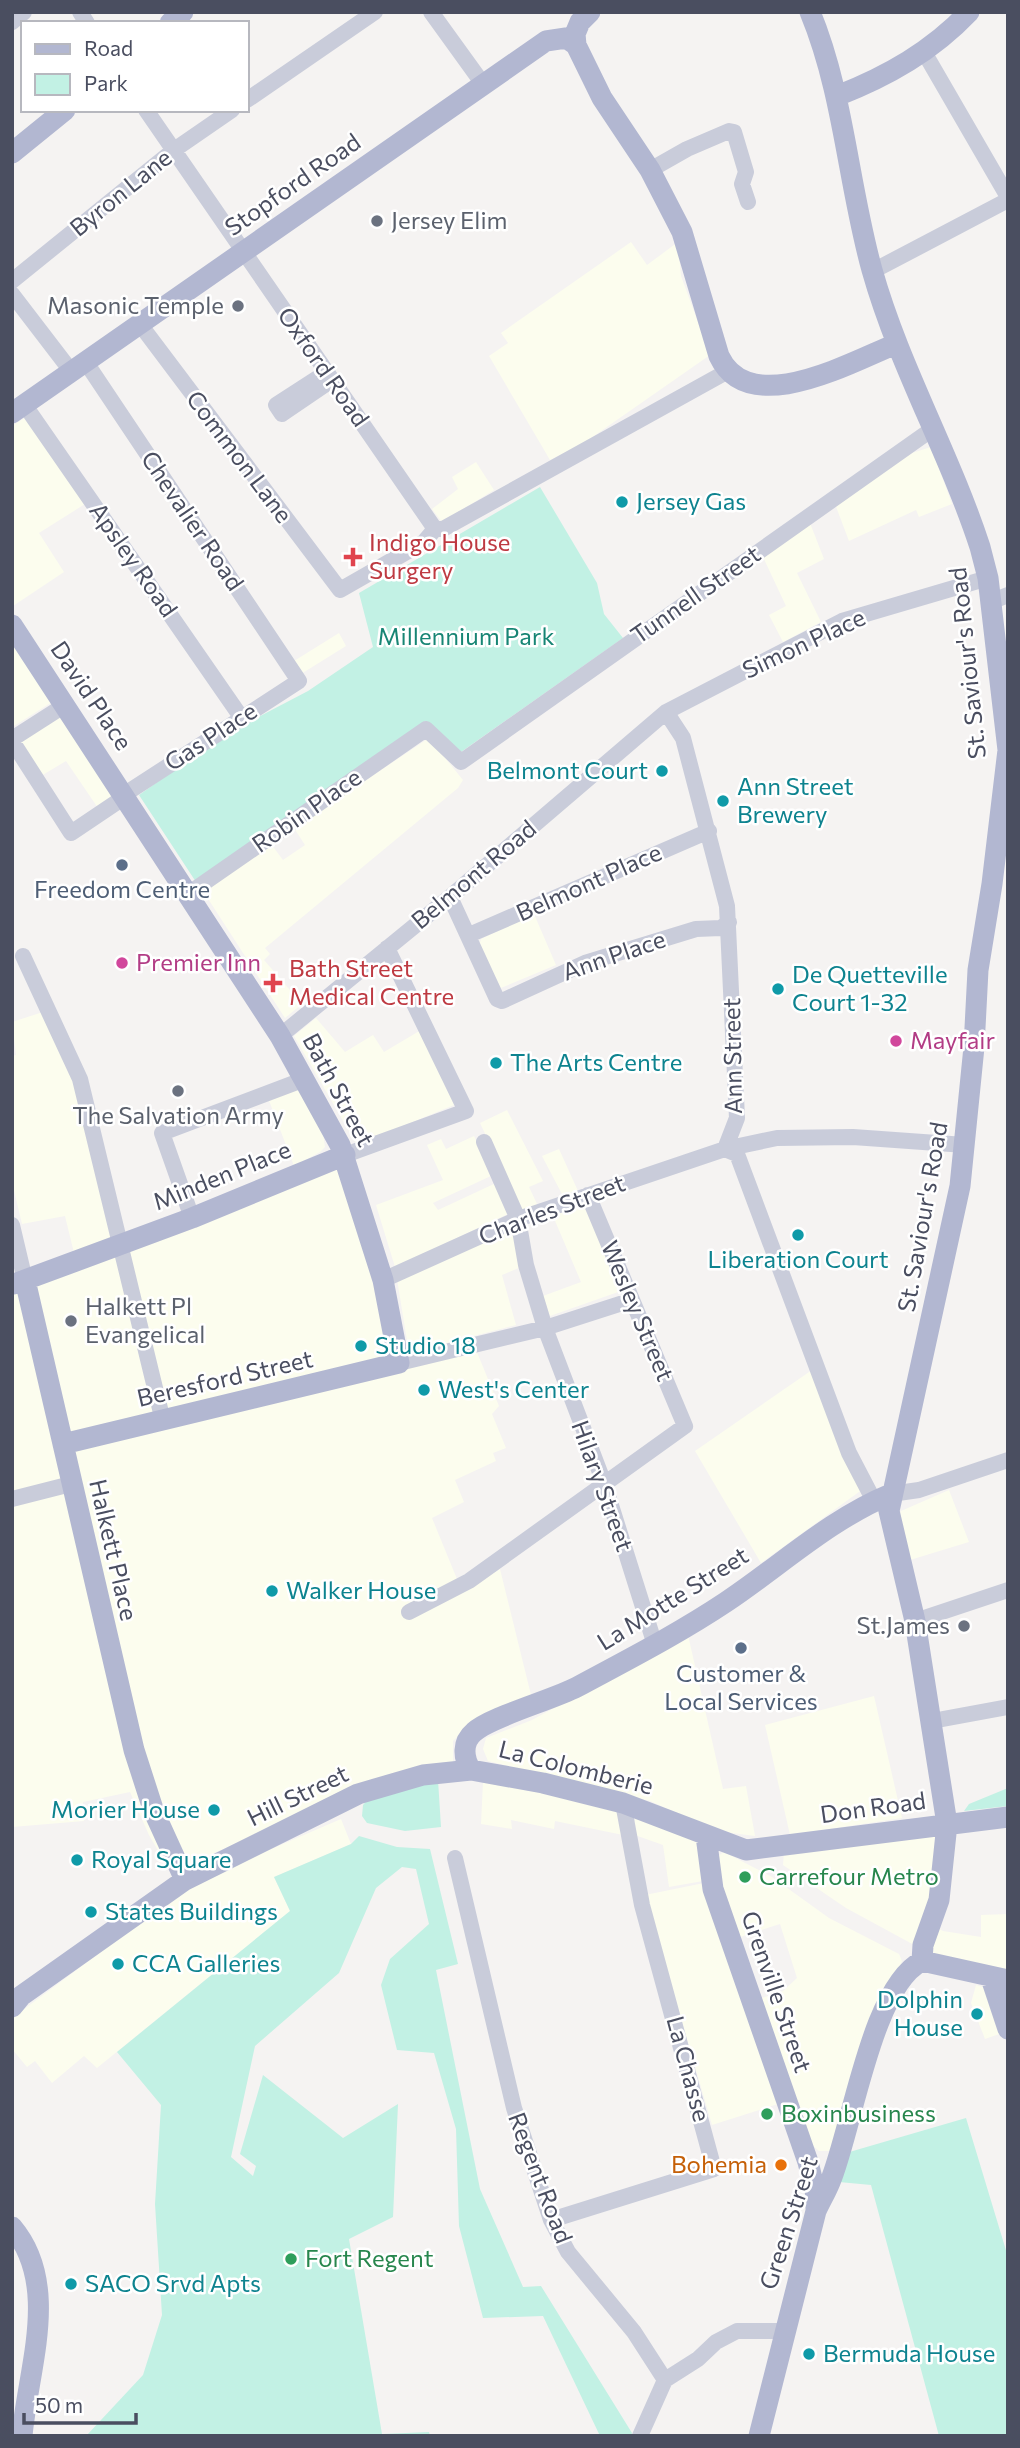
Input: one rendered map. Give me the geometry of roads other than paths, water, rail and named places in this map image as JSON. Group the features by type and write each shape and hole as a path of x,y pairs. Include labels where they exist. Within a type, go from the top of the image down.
{"main road":[{"path":"590,12 580,22 575,34 576,45 602,98 650,170 682,232 713,339 728,371 752,384 776,387 896,344"},
{"name":"St. Saviour's Road","path":"810,12 838,96 854,197 896,344 974,526 988,578 999,598 1008,750 1000,885 978,970 960,1186 920,1381 882,1498 915,1621 947,1824 939,1900 923,1945 922,1961"},
{"path":"838,96 924,52 945,37 969,12"},
{"name":"Stopford Road","path":"18,409 546,41 566,38 576,45"},
{"path":"12,153 63,112"},
{"name":"David Place","path":"12,625 126,795"},
{"name":"Bath Street","path":"126,795 280,1036 345,1155 383,1280 399,1363"},
{"name":"Minden Place","path":"19,1282 192,1218 345,1155"},
{"name":"Halkett Place","path":"19,1282 62,1444 134,1750 154,1812 185,1880"},
{"name":"Beresford Street","path":"62,1444 399,1363"},
{"name":"La Motte Street","path":"471,1770 465,1760 465,1746 474,1732 553,1700 655,1645 726,1602 841,1520 882,1498"},
{"name":"Hill Street","path":"15,1997 185,1880 358,1794 423,1775 471,1770"},
{"name":"La Colomberie","path":"471,1770 623,1803 746,1850"},
{"name":"Don Road","path":"746,1850 1008,1817"},
{"name":"Grenville Street","path":"706,1836 713,1889 808,2162 816,2195 816,2211"},
{"path":"922,1961 1000,1979 1008,2029"},
{"name":"Green Street","path":"759,2436 783,2331 816,2211 837,2161 877,2028 901,1979 910,1967 922,1961"},
{"path":"808,2162 818,2166 837,2161"},
{"path":"12,2227 29,2251 39,2303 22,2436"}],"street":[{"path":"12,22 24,12"},
{"path":"248,99 375,12"},
{"path":"431,12 484,84"},
{"path":"873,271 1008,199 924,52"},
{"name":"Oxford Road","path":"147,112 435,530"},
{"name":"Byron Lane","path":"12,281 174,150 229,112"},
{"path":"650,170 687,149 729,131 734,132 746,172 742,184 748,202"},
{"name":"Chevalier Road","path":"12,294 78,366 299,681"},
{"name":"Common Lane","path":"139,323 340,590 424,542 435,530"},
{"path":"435,530 443,529 728,371"},
{"name":"Apsley Road","path":"18,409 241,717"},
{"name":"Tunnell Street","path":"426,729 461,762 931,430"},
{"name":"Simon Place","path":"666,712 842,621 988,578"},
{"name":"Gas Place","path":"12,740 71,833 241,717 299,681"},
{"path":"12,740 65,705"},
{"name":"Ann Street","path":"666,712 683,738 709,831 729,922 737,1118 725,1149 737,1154 849,1452 882,1498"},
{"name":"Belmont Road","path":"280,1036 450,897 666,712"},
{"name":"Robin Place","path":"188,894 426,729"},
{"name":"Belmont Place","path":"469,936 709,831"},
{"path":"450,897 469,936"},
{"name":"Ann Place","path":"469,936 497,999 502,1001 585,963 696,929 721,928 729,922"},
{"path":"345,1155 466,1111 387,948"},
{"path":"23,956 79,1079 163,1421"},
{"path":"192,1218 162,1133 305,1079"},
{"path":"737,1118 754,1133 777,1138 870,1137 965,1145"},
{"name":"Charles Street","path":"383,1280 518,1219 725,1149 777,1138"},
{"name":"Hilary Street","path":"484,1142 518,1219 526,1265 545,1328 604,1483 655,1645"},
{"name":"Wesley Street","path":"588,1195 685,1426 604,1483"},
{"name":"Halkett Place","path":"12,1225 19,1282"},
{"path":"399,1363 545,1328 632,1300"},
{"path":"882,1498 919,1490 1008,1460"},
{"path":"410,1612 469,1581 604,1483"},
{"path":"12,1499 71,1484"},
{"path":"915,1621 1008,1590"},
{"path":"932,1721 1008,1707"},
{"name":"La Chasse","path":"551,2220 714,2169 642,1905 623,1803"},
{"name":"Regent Road","path":"455,1857 514,2108 551,2220 568,2252 634,2332 665,2380"},
{"path":"641,2433 665,2380 698,2359 716,2342 737,2331 783,2331"}],"place":[{"name":"Jersey Elim","path":"377,221"},
{"name":"Masonic Temple","path":"238,306"},
{"name":"Jersey Gas","path":"622,502"},
{"name":"Indigo House Surgery","path":"353,557"},
{"name":"Belmont Court","path":"662,771"},
{"name":"Ann Street Brewery","path":"723,801"},
{"name":"Freedom Centre","path":"122,865"},
{"name":"Premier Inn","path":"122,963"},
{"name":"Bath Street Medical Centre","path":"273,983"},
{"name":"De Quetteville Court 1-32","path":"778,989"},
{"name":"Mayfair","path":"896,1041"},
{"name":"The Arts Centre","path":"496,1063"},
{"name":"The Salvation Army","path":"178,1091"},
{"name":"Liberation Court","path":"798,1235"},
{"name":"Halkett Pl Evangelical","path":"71,1321"},
{"name":"Studio 18","path":"361,1346"},
{"name":"West's Center","path":"424,1390"},
{"name":"Walker House","path":"272,1591"},
{"name":"St.James","path":"964,1626"},
{"name":"Customer & Local Services","path":"741,1648"},
{"name":"Morier House","path":"214,1810"},
{"name":"Royal Square","path":"77,1860"},
{"name":"Carrefour Metro","path":"745,1877"},
{"name":"States Buildings","path":"91,1912"},
{"name":"CCA Galleries","path":"118,1964"},
{"name":"Dolphin House","path":"977,2014"},
{"name":"Boxinbusiness","path":"767,2114"},
{"name":"Bohemia","path":"781,2165"},
{"name":"Fort Regent","path":"291,2259"},
{"name":"SACO Srvd Apts","path":"71,2284"},
{"name":"Bermuda House","path":"809,2354"}],"park label":[{"name":"Millennium Park","path":"466,637"}]}
